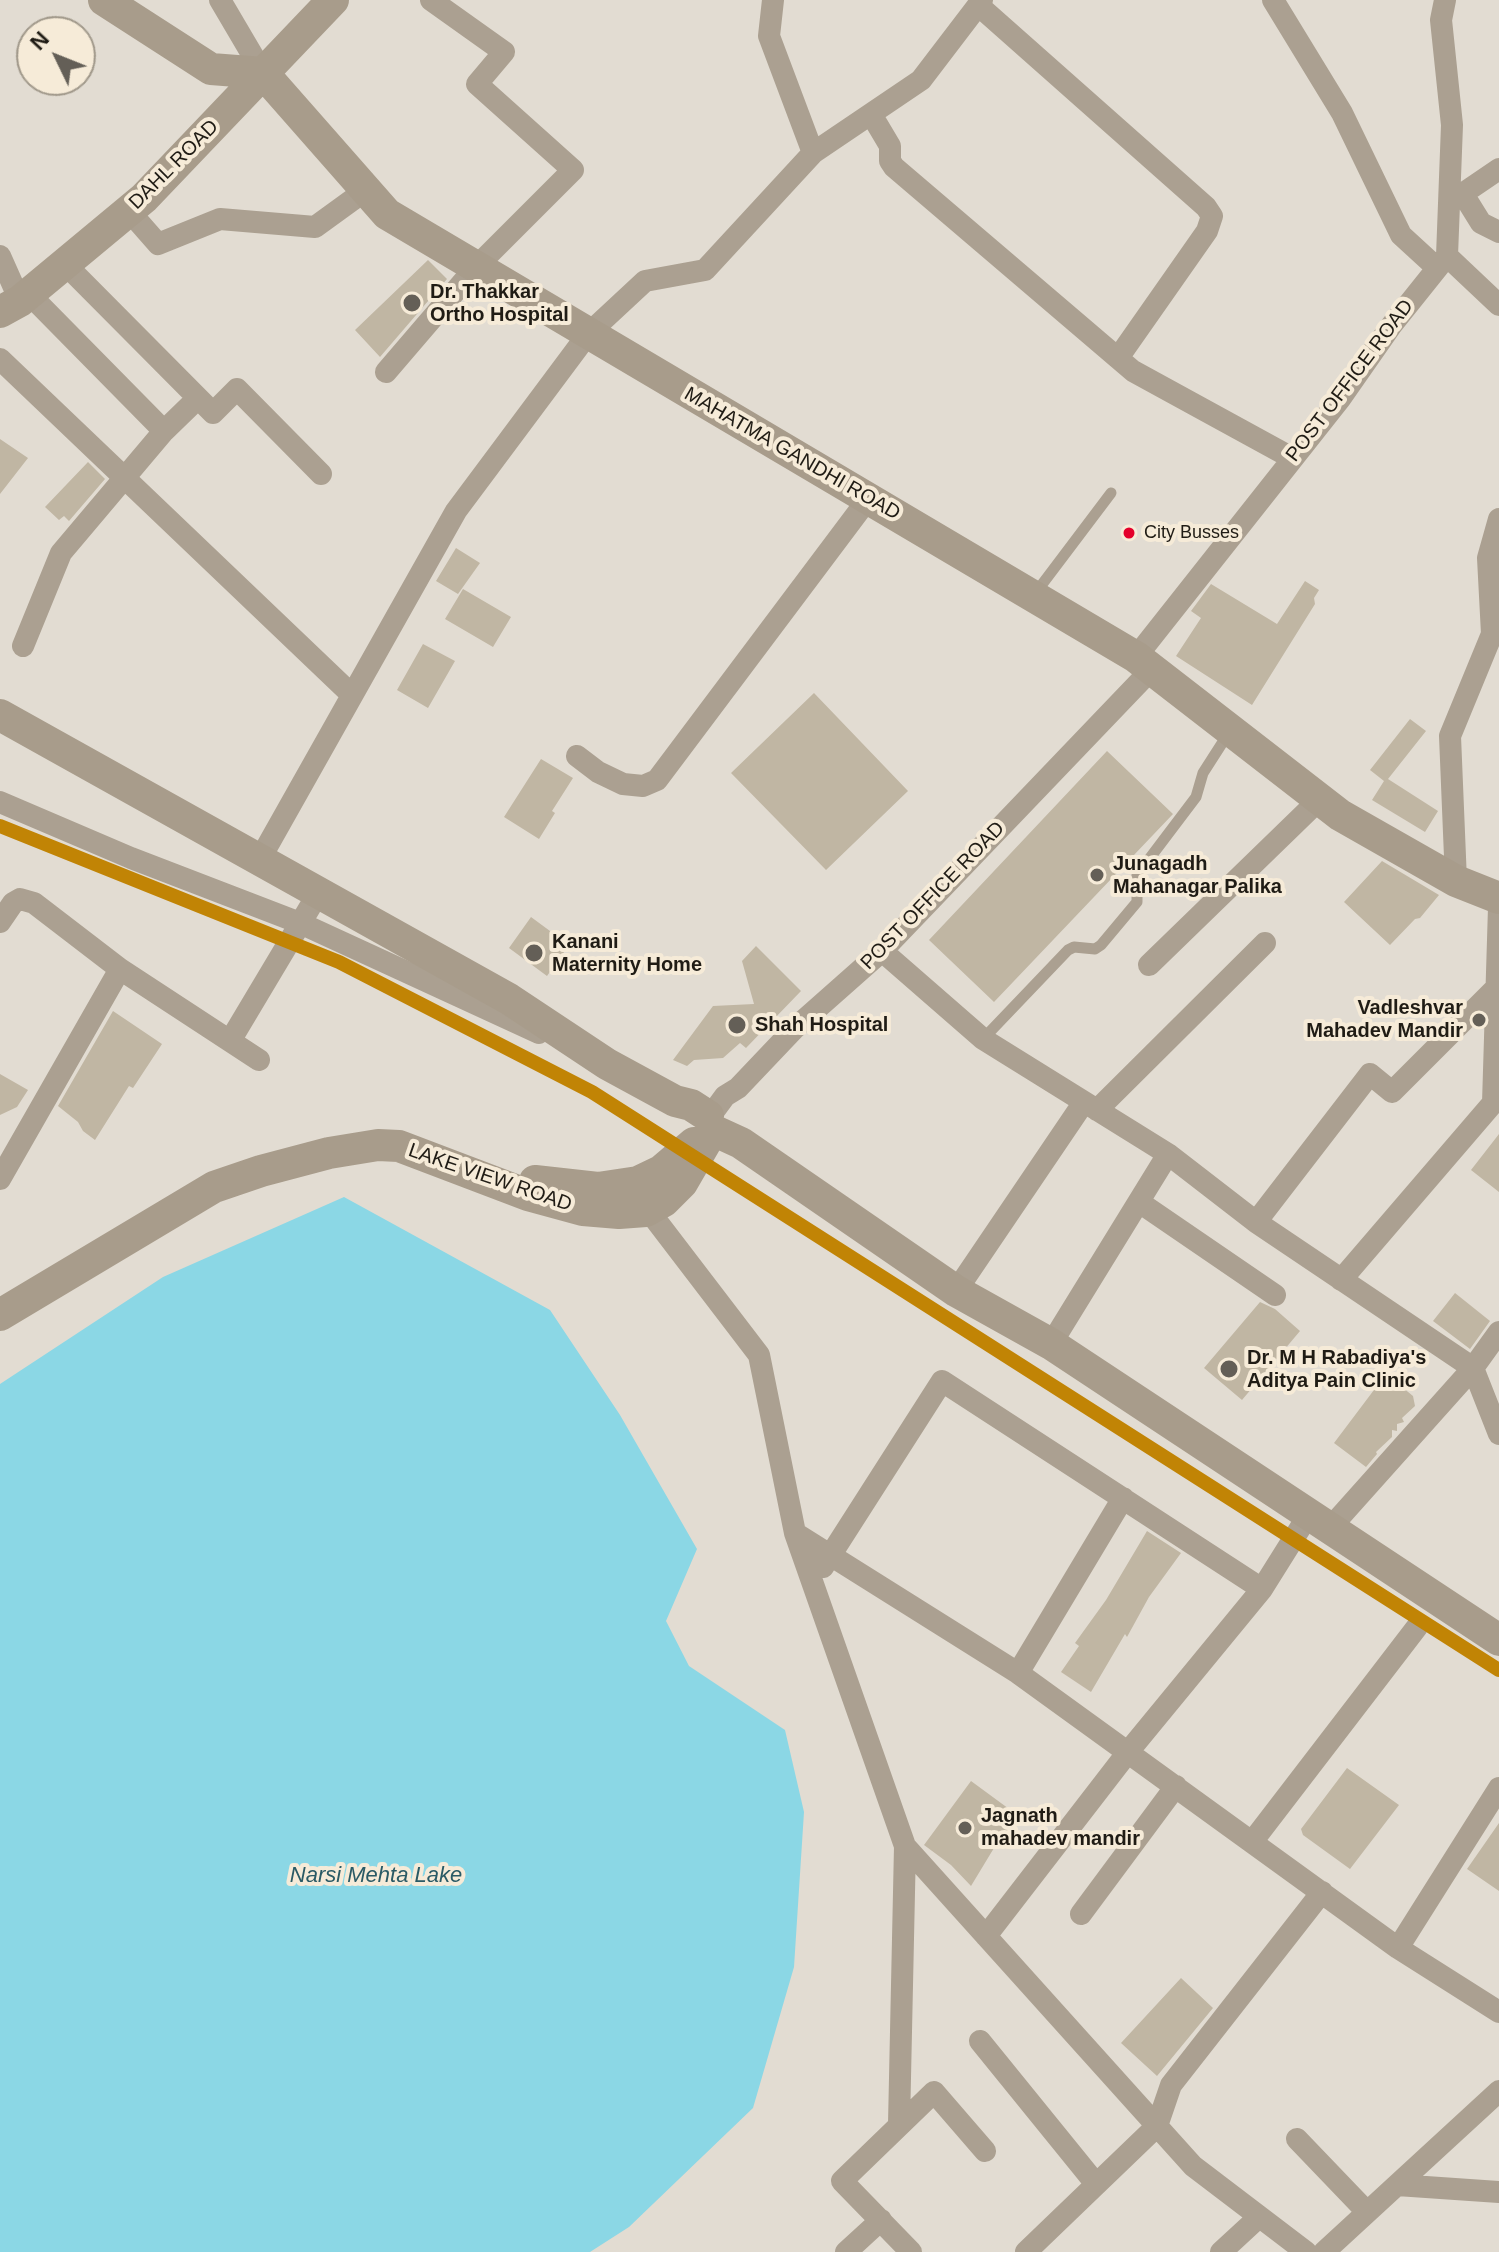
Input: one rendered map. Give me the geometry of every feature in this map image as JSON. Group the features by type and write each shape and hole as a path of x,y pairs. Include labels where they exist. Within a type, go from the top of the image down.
{"main road":[{"path":"104,0 211,69 263,73"},
{"name":"DAHL ROAD","path":"16,302 144,198 333,0"},
{"name":"MAHATMA GANDHI ROAD","path":"263,73 387,214 1034,596 1143,664 1340,815 1456,881 1499,898"},
{"path":"0,715 509,999 607,1064 675,1101 686,1113 714,1128 956,1291 1051,1344 1499,1640"},
{"name":"LAKE VIEW ROAD","path":"0,1300 204,1175 364,1127 417,1131 473,1158 534,1181 598,1188 638,1197"},
{"path":"638,1197 664,1201 682,1183 714,1128"},
{"name":"LAKE VIEW ROAD","path":"0,1315 214,1187 261,1171 359,1147 399,1146 528,1195 583,1210 619,1213 638,1197"}],"street":[{"path":"220,0 263,73"},
{"path":"386,372 476,267 573,170 477,84 504,52 431,0"},
{"path":"773,0 769,36 813,153"},
{"path":"1273,0 1342,113 1401,235 1499,305"},
{"path":"1442,262 1456,198 1441,20 1445,0"},
{"path":"260,859 456,511 588,334 645,281 705,270 813,153 921,80 980,2 1206,207 1212,216 1207,231 1118,358"},
{"path":"871,114 890,146 890,161 894,167 1133,371 1292,458"},
{"path":"1456,198 1499,169"},
{"path":"129,211 158,244 220,219 315,227 366,190"},
{"path":"1456,198 1481,223 1499,232"},
{"path":"0,256 16,302 164,431"},
{"name":"POST OFFICE ROAD","path":"714,1128 735,1103 738,1088 795,1028 882,951 1143,664 1292,458 1442,262"},
{"path":"65,264 213,413 237,389 321,474"},
{"path":"0,359 351,694"},
{"path":"23,646 61,553 164,431 198,398"},
{"path":"577,756 598,772 623,784 643,786 657,780 868,499"},
{"path":"1456,881 1450,736 1492,634 1488,558 1495,550 1499,519"},
{"path":"1149,965 1320,799"},
{"path":"0,802 131,858 300,923 607,1064"},
{"path":"230,1041 319,892"},
{"path":"0,922 13,903 20,899 34,903 120,969 259,1060"},
{"path":"1341,1280 1493,1103 1499,907"},
{"path":"956,1291 1090,1106 1265,943"},
{"path":"882,951 983,1039 1168,1154 1256,1222 1473,1368 1499,1434"},
{"path":"0,1179 120,969"},
{"path":"1256,1222 1370,1074 1392,1092 1497,989"},
{"path":"1051,1344 1168,1154"},
{"path":"638,1197 759,1355 795,1533 905,1846 899,2124"},
{"path":"1139,1202 1275,1295"},
{"path":"986,1936 1128,1752 1262,1589 1320,1521 1473,1368 1499,1332"},
{"path":"813,1583 942,1381 1262,1589"},
{"path":"1018,1673 1123,1498"},
{"path":"795,1533 1018,1673 1398,1948 1496,2004"},
{"path":"1252,1842 1417,1627"},
{"path":"1081,1914 1176,1786"},
{"path":"1398,1948 1499,1788"},
{"path":"905,1846 1193,2166 1306,2252"},
{"path":"1026,2252 1157,2126 1171,2085 1322,1892"},
{"path":"980,2041 1096,2184"},
{"path":"1324,2252 1499,2091"},
{"path":"911,2252 842,2181 934,2092 985,2151"},
{"path":"1297,2139 1367,2212"},
{"path":"1397,2185 1499,2192"},
{"path":"1221,2252 1259,2217"},
{"path":"846,2252 881,2220"}],"lane":[{"path":"1034,596 1111,493"},
{"path":"983,1039 1068,950 1074,947 1095,949 1101,945 1137,902 1137,875 1196,797 1203,773 1230,731"}],"water":[{"name":"Narsi Mehta Lake","path":"344,1197 550,1310 620,1415 697,1549 666,1621 689,1666 785,1730 804,1812 794,1967 753,2108 629,2227 590,2252 0,2252 0,1384 163,1277"}],"building":[{"path":"428,260 447,279 380,357 355,330"},
{"path":"0,439 28,458 0,494"},
{"path":"88,462 105,479 69,521 64,516 59,520 45,507"},
{"path":"456,548 480,563 458,594 436,581"},
{"path":"1305,581 1319,590 1314,598 1315,604 1252,705 1176,656 1201,618 1191,611 1211,584 1277,624"},
{"path":"463,589 511,617 493,647 445,619"},
{"path":"423,644 455,661 428,708 397,690"},
{"path":"814,693 908,791 826,870 731,773"},
{"path":"1410,719 1426,731 1388,779 1438,811 1425,832 1372,800 1384,781 1370,770"},
{"path":"1107,751 1173,814 994,1002 929,940"},
{"path":"541,759 573,778 539,839 504,817"},
{"path":"1382,861 1439,895 1420,918 1415,919 1390,945 1344,902"},
{"path":"531,917 569,945 547,976 509,948"},
{"path":"756,946 801,991 746,1048 740,1043 723,1058 694,1060 687,1066 673,1060 713,1006 754,1004 742,961"},
{"path":"113,1011 162,1044 133,1088 129,1086 95,1140 58,1106"},
{"path":"0,1074 28,1090 17,1107 0,1115"},
{"path":"1499,1134 1499,1192 1471,1170"},
{"path":"1455,1293 1490,1321 1470,1349 1433,1321"},
{"path":"1260,1302 1275,1309 1300,1331 1242,1400 1204,1368"},
{"path":"1386,1374 1413,1396 1415,1406 1402,1418 1404,1422 1397,1424 1397,1431 1392,1430 1392,1437 1366,1467 1334,1443"},
{"path":"1147,1531 1181,1553 1149,1597 1127,1637 1125,1634 1091,1692 1061,1672 1079,1646 1075,1643 1106,1600"},
{"path":"1347,1768 1399,1805 1350,1869 1303,1835 1301,1829"},
{"path":"971,1781 1020,1817 994,1848 971,1886 951,1865 924,1845"},
{"path":"1499,1823 1499,1891 1467,1869"},
{"path":"1181,1978 1213,2008 1157,2076 1121,2043"}],"transit line":[{"path":"0,826 339,962 592,1092 1499,1670"}],"place":[{"name":"Dr. Thakkar Ortho Hospital","path":"412,303"},
{"name":"City Busses","path":"1129,533"},
{"name":"Junagadh Mahanagar Palika","path":"1097,875"},
{"name":"Kanani Maternity Home","path":"534,953"},
{"name":"Vadleshvar Mahadev Mandir","path":"1479,1020"},
{"name":"Shah Hospital","path":"737,1025"},
{"name":"Dr. M H Rabadiya's Aditya Pain Clinic","path":"1229,1369"},
{"name":"Jagnath mahadev mandir","path":"965,1828"}]}
